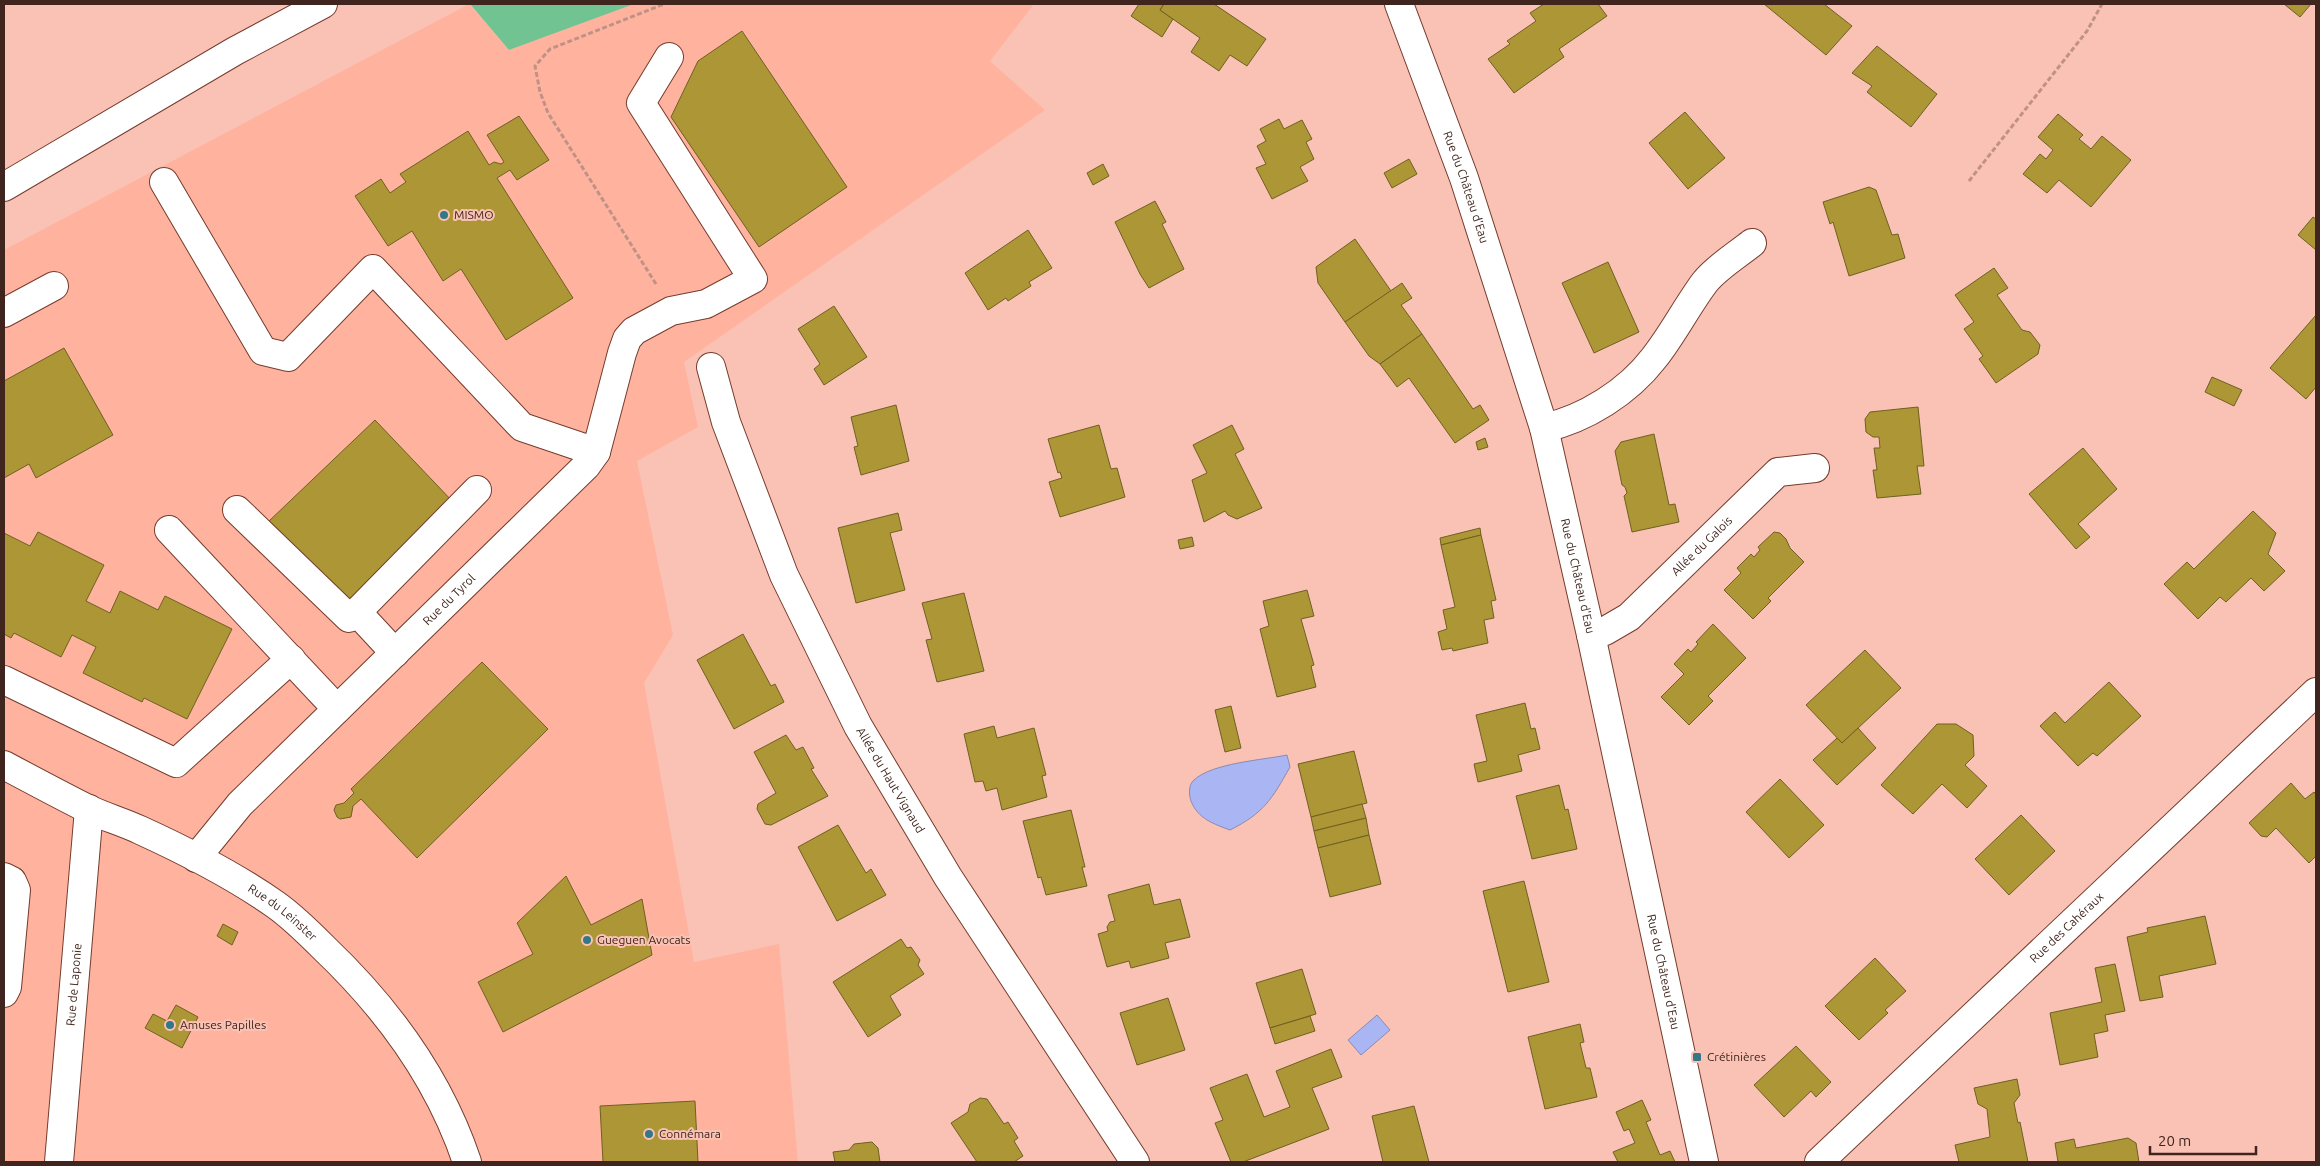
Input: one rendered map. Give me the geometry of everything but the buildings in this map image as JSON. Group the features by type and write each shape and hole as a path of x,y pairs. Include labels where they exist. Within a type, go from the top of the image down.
{"main road":[{"path":"4,187 227,56 323,4"},
{"name":"Rue du Château d'Eau","path":"1399,4 1464,178 1544,428 1591,635 1704,1162"},
{"name":"Rue du Tyrol","path":"196,858 240,804 586,466 596,452 628,339 634,331 670,311 706,304 753,279 640,103 669,56"},
{"path":"164,182 263,351 288,357 374,269 522,427 596,452"},
{"path":"1544,428 1565,423 1587,414 1624,387 1654,359 1706,281 1752,243"},
{"path":"4,313 54,286"},
{"name":"Allée du Haut Vignaud","path":"711,367 726,422 784,575 858,726 948,877 1135,1162"},
{"name":"Allée du Galois","path":"1591,635 1606,631 1629,616 1778,472 1815,468"},
{"path":"238,510 349,618 477,490"},
{"path":"169,530 338,709"},
{"path":"357,612 395,653"},
{"path":"4,680 176,763 291,659"},
{"name":"Rue des Cahéraux","path":"1818,1162 2312,706"},
{"name":"Rue du Leinster","path":"4,766 89,809 140,830 196,858 276,905 351,974 396,1025 426,1072 462,1145 467,1162"},
{"name":"Rue de Laponie","path":"59,1162 89,809"},
{"path":"4,877 12,881 16,890 7,987 4,993"}],"path":[{"path":"657,319 658,286 548,112 540,92 535,66 550,49 664,4"},
{"path":"1969,181 2087,31 2102,4"}],"shaded area":[{"path":"469,4 509,50 634,4 1034,4 990,61 1045,110 684,362 698,427 637,461 673,635 644,683 694,962 779,944 798,1162 4,1162 4,250"}],"green space":[{"path":"470,4 634,4 509,50"}],"water":[{"path":"1287,755 1290,767 1278,788 1259,811 1242,824 1230,830 1202,817 1194,807 1190,799 1190,787 1192,782 1202,774 1238,763"},
{"path":"1377,1015 1390,1030 1361,1055 1348,1040"}],"place":[{"name":"MISMO","path":"444,215"},
{"name":"Gueguen Avocats","path":"587,940"},
{"name":"Amuses Papilles","path":"170,1025"},
{"name":"Crétinières","path":"1697,1057"},
{"name":"Connémara","path":"649,1134"}]}
